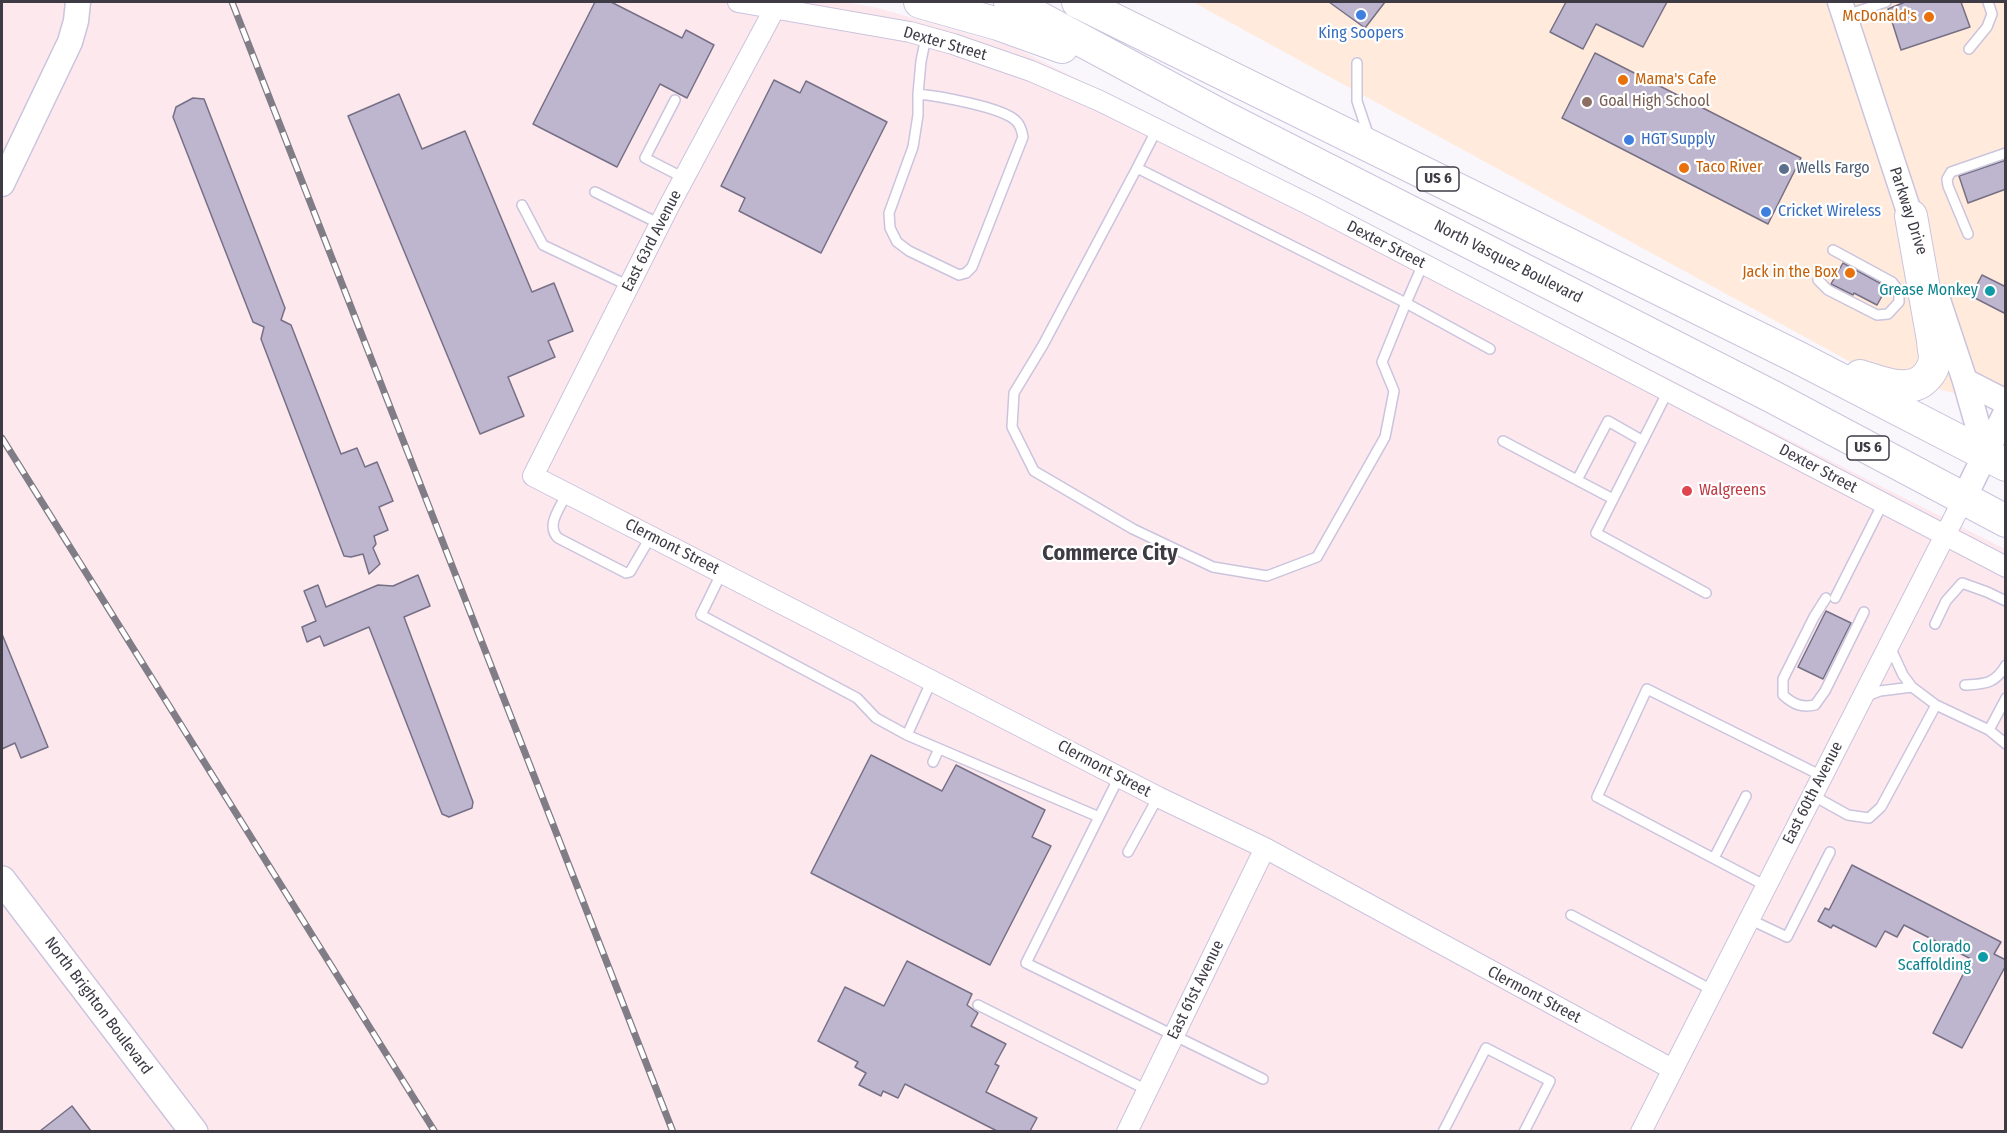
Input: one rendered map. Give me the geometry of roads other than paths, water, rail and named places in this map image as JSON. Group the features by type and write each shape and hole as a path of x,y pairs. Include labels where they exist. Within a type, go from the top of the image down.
{"highway":[{"path":"920,2 998,24 1044,40 1094,59 1222,116"},
{"name":"North Vasquez Boulevard","path":"1010,2 1222,116 1773,396 2006,521"},
{"name":"US 6","path":"1082,3 1797,357 1999,453"},
{"path":"1797,357 1904,387 1917,385 1929,375 1935,359 1933,340 1911,216"}],"main road":[{"name":"North Brighton Boulevard","path":"2,880 194,1131"}],"street":[{"path":"2,184 60,66 76,21 78,2"},
{"name":"Dexter Street","path":"738,2 953,44 1031,71 1100,101 1423,264 2006,567"},
{"name":"East 63rd Avenue","path":"533,476 660,224 775,8"},
{"name":"Parkway Drive","path":"1842,9 1965,381 1999,453"},
{"path":"1965,381 2006,402"},
{"name":"East 60th Avenue","path":"1641,1131 1964,500 1999,453 2006,412"},
{"name":"Clermont Street","path":"533,476 1158,798 1265,848 1672,1069"},
{"name":"East 61st Avenue","path":"1127,1131 1265,848"}],"lane":[{"path":"1842,9 1886,2"},
{"path":"1969,49 1988,27 1992,14 1988,2"},
{"path":"918,94 962,102 1007,115 1016,121 1022,130 1023,137 972,267 966,273 959,275 909,251 897,242 890,228 889,213 912,147 918,115 918,94 921,61 926,37"},
{"path":"1357,63 1357,101 1373,147"},
{"path":"675,100 645,158 684,178"},
{"path":"1157,129 1043,345 1014,393 1012,427 1034,471 1133,529 1213,567 1267,576 1317,557 1385,438 1394,391 1382,362 1423,264"},
{"path":"1968,234 1947,179 1951,172 2006,153"},
{"path":"1137,168 1406,303 1490,349"},
{"path":"595,192 660,224"},
{"path":"522,205 543,245 629,285"},
{"path":"1818,280 1828,290 1877,315 1887,314 1899,302 1899,291 1892,282 1833,250"},
{"path":"1668,391 1596,533 1706,593"},
{"path":"1577,480 1608,421 1643,441"},
{"path":"1503,441 1613,499"},
{"path":"567,494 552,525 554,533 558,538 626,573 630,572 651,536"},
{"path":"1864,612 1825,691 1815,705 1804,707 1792,703 1783,695 1783,680 1814,617 1831,598 1883,503"},
{"path":"722,572 701,615 857,698 876,718 907,735 1099,817"},
{"path":"1935,624 1946,601 1962,584 1987,592 2006,602"},
{"path":"1889,645 1912,687 1936,705 1989,730 2006,744"},
{"path":"1965,685 1980,685 1994,681 2006,665"},
{"path":"907,735 932,680"},
{"path":"1862,699 1880,691 1912,687"},
{"path":"1766,886 1597,797 1647,689 1822,776"},
{"path":"1989,730 2006,698"},
{"path":"1812,795 1848,815 1869,818 1881,807 1936,705"},
{"path":"933,762 939,749"},
{"path":"1119,777 1026,963 1263,1079"},
{"path":"1713,858 1746,796"},
{"path":"1128,852 1158,798"},
{"path":"1749,919 1787,937 1830,852"},
{"path":"1571,915 1712,990"},
{"path":"978,1005 1147,1090"},
{"path":"1443,1131 1486,1048 1550,1081 1524,1131"}],"railway":[{"path":"232,2 673,1132"},
{"path":"2,438 435,1132"}],"place":[{"name":"King Soopers","path":"1361,15"},
{"name":"McDonald's","path":"1929,17"},
{"name":"Mama's Cafe","path":"1623,80"},
{"name":"Goal High School","path":"1587,102"},
{"name":"HGT Supply","path":"1629,140"},
{"name":"Taco River","path":"1684,168"},
{"name":"Wells Fargo","path":"1784,169"},
{"name":"Cricket Wireless","path":"1766,212"},
{"name":"Jack in the Box","path":"1850,273"},
{"name":"Grease Monkey","path":"1990,291"},
{"name":"Walgreens","path":"1687,491"},
{"name":"Colorado Scaffolding","path":"1983,957"}],"district":[{"name":"Commerce City","path":"1110,554"}]}
